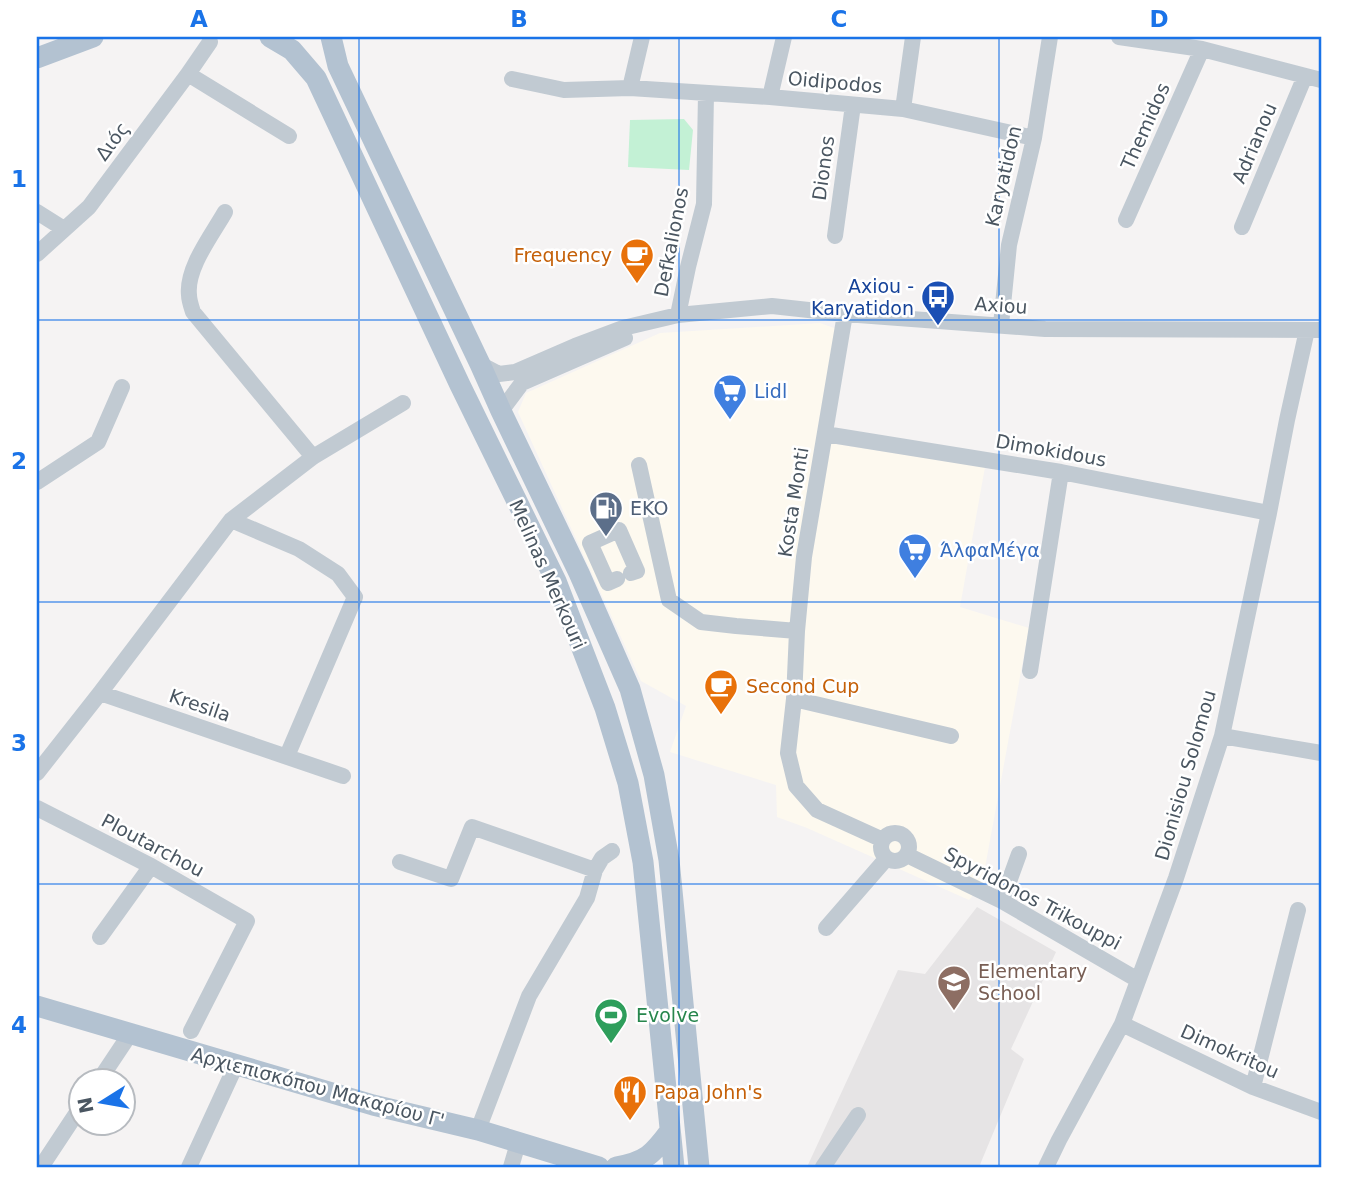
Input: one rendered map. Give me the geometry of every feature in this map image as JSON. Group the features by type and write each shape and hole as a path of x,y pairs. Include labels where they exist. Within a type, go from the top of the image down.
{"main road":[{"path":"37,58 93,37"},
{"name":"Melinas Merkouri","path":"270,37 292,50 316,78 556,581 605,709 628,783 643,862 674,1167"},
{"name":"Melinas Merkouri","path":"331,37 338,66 579,573 630,689 654,775 670,860 699,1167"},
{"name":"Αρχιεπισκόπου Μακαρίου Γ'","path":"37,1006 373,1105 478,1130 599,1167"},
{"path":"617,1167 646,1159 670,1131"}],"street":[{"path":"630,89 642,37"},
{"path":"770,97 784,37"},
{"path":"903,109 913,37"},
{"name":"Karyatidon","path":"1001,326 1009,245 1034,138 1050,37"},
{"path":"1119,37 1202,49 1321,80"},
{"name":"Διός","path":"37,254 89,206 210,42"},
{"name":"Themidos","path":"1126,219 1202,49"},
{"path":"188,74 289,136"},
{"name":"Adrianou","path":"1242,227 1305,76"},
{"name":"Oidipodos","path":"512,79 564,90 630,89 770,97 903,109 1034,138"},
{"name":"Defkalionos","path":"678,314 704,204 706,94"},
{"name":"Dionos","path":"835,236 853,105"},
{"path":"37,212 64,229"},
{"path":"225,212 194,265 188,295 193,312 313,457"},
{"name":"Axiou","path":"480,365 499,374 515,372 624,328 678,314 772,306 845,314 1089,331 1314,330"},
{"name":"Axiou","path":"501,411 522,383 678,314"},
{"name":"Kosta Monti","path":"845,314 804,557 788,753 796,786 817,810 883,840"},
{"name":"Dionisiou Solomou","path":"1046,1167 1122,1024 1176,878 1222,736 1287,420 1314,330"},
{"path":"37,482 98,442 122,387"},
{"path":"37,773 231,520 313,457 404,403"},
{"name":"Dimokidous","path":"825,434 1061,472 1269,513"},
{"path":"639,465 669,600 701,622 797,631"},
{"path":"1030,671 1061,472"},
{"path":"231,520 299,549 338,574 355,597 287,757"},
{"path":"619,530 637,570 608,583 599,563 590,543 619,530"},
{"path":"579,573 599,563"},
{"name":"Kresila","path":"100,693 343,776"},
{"path":"794,699 951,736"},
{"path":"1222,736 1321,753"},
{"name":"Ploutarchou","path":"37,808 151,866 247,920 191,1031"},
{"path":"400,862 451,879 472,827 595,870"},
{"path":"888,835 901,835 908,842 907,855 900,861 886,859 881,851 883,840 888,835"},
{"path":"478,1130 529,996 587,898 595,870 602,858 612,851"},
{"path":"1002,901 1019,854"},
{"name":"Spyridonos Trikouppi","path":"907,855 1002,901 1138,980"},
{"path":"826,928 886,859"},
{"path":"100,937 151,866"},
{"path":"1252,1087 1298,910"},
{"name":"Dimokritou","path":"1122,1024 1252,1087 1321,1112"},
{"path":"107,1068 130,1034"},
{"path":"189,1167 236,1065"},
{"path":"824,1167 858,1115"},
{"path":"41,1167 66,1129"},
{"path":"511,1167 518,1143"}],"shaded area":[{"path":"820,323 837,329 816,441 985,467 960,607 1029,628 982,884 969,900 777,817 776,785 670,752 686,706 641,681 518,412 526,393 660,333"},
{"name":"Elementary School","path":"977,907 1056,952 1011,1049 1024,1059 979,1167 807,1167 898,970 925,974"}],"green space":[{"path":"684,119 693,130 689,170 628,167 630,120"}],"place":[{"name":"Frequency","path":"637,285"},
{"name":"Axiou - Karyatidon","path":"938,327"},
{"name":"Lidl","path":"730,421"},
{"name":"EKO","path":"606,538"},
{"name":"ΆλφαΜέγα","path":"915,580"},
{"name":"Second Cup","path":"721,716"},
{"name":"Elementary School","path":"954,1012"},
{"name":"Evolve","path":"611,1045"},
{"name":"Papa John's","path":"630,1122"}]}
